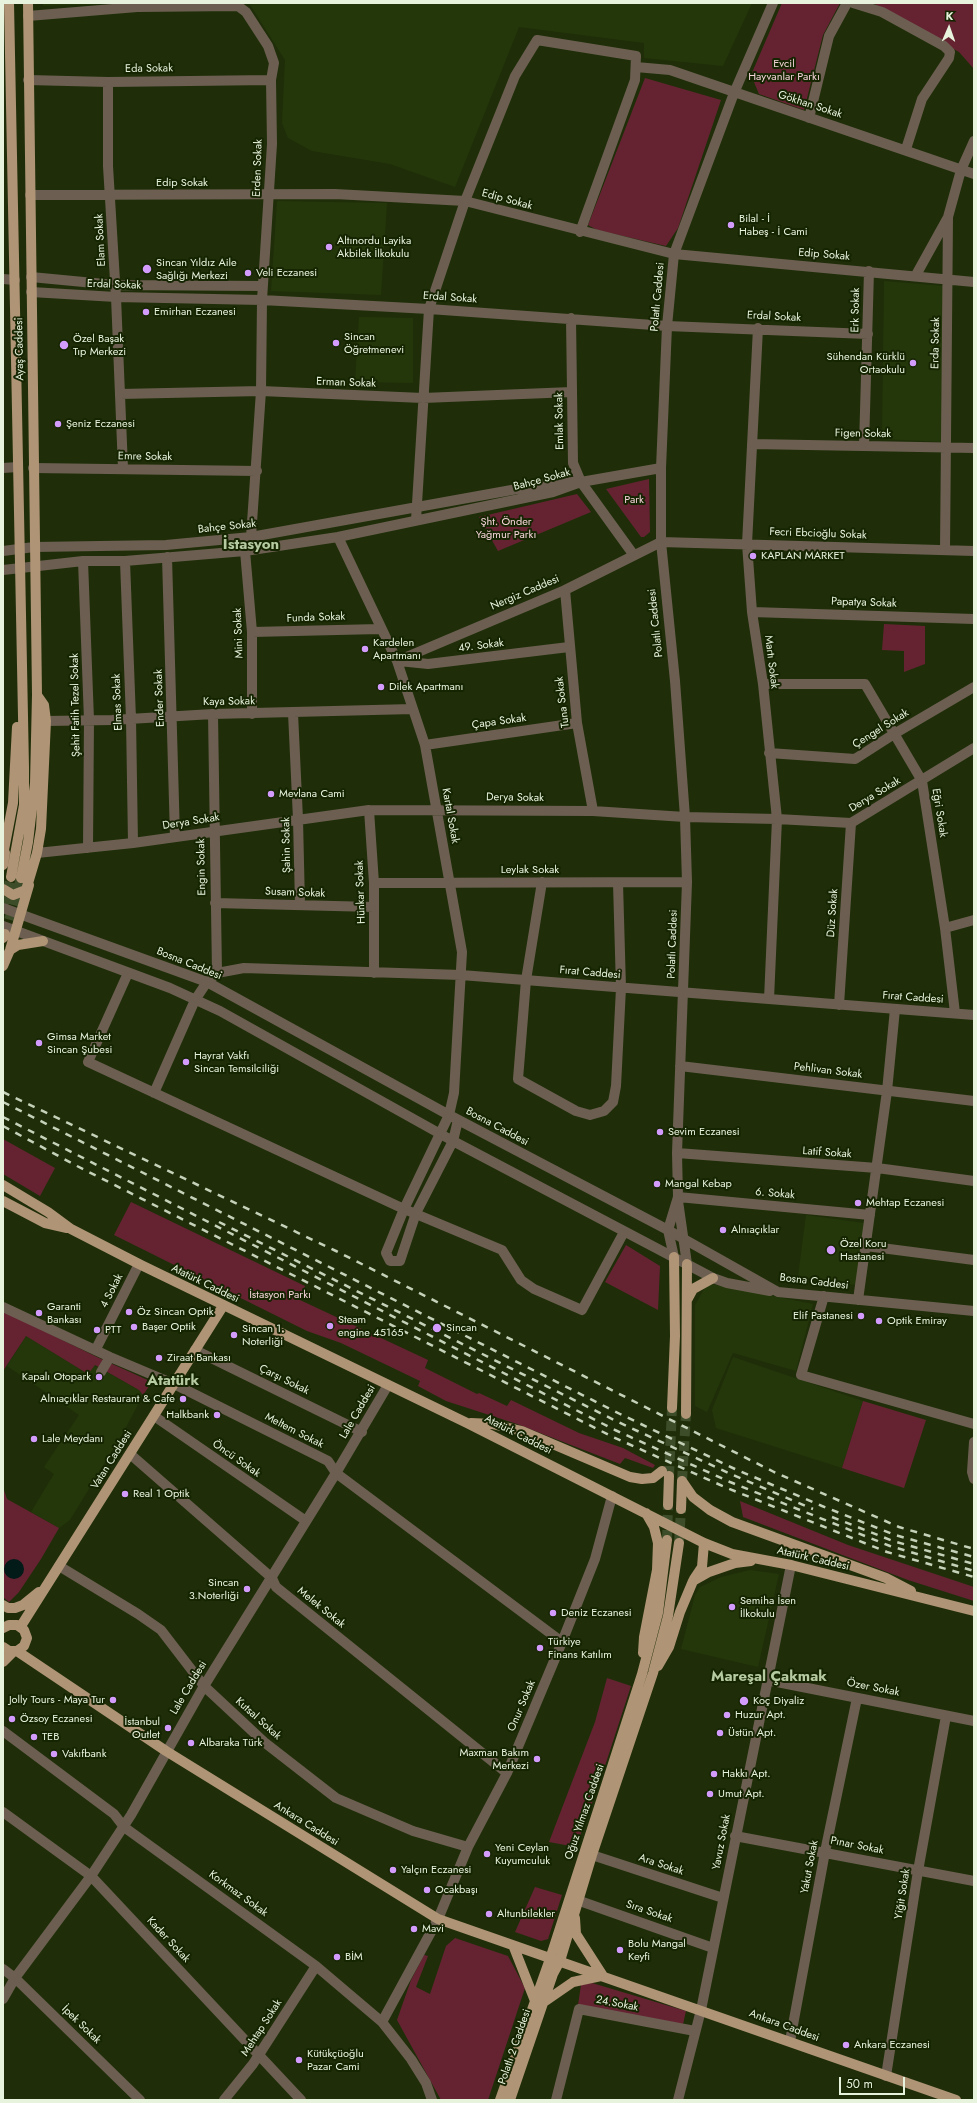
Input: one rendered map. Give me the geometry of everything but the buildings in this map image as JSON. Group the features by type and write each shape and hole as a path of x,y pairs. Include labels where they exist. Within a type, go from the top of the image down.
{"main road":[{"name":"Ayaş Caddesi","path":"9,3 8,75 15,280 19,550 23,695 24,805 21,879"},
{"name":"Ayaş Caddesi","path":"21,879 28,842 35,783 37,694 34,567 28,3"},
{"path":"3,966 10,950 20,914 21,879 37,853 43,798 46,721 44,705 37,694"},
{"path":"3,865 13,803 18,712 23,695"},
{"path":"3,889 13,895 26,890 21,879"},
{"path":"10,950 18,945 43,941"},
{"path":"3,1185 48,1212 71,1229"},
{"path":"3,1201 44,1223 71,1229"},
{"name":"Atatürk Caddesi","path":"71,1229 223,1306 467,1423 704,1543 732,1554 791,1565 974,1611"},
{"path":"672,1408 675,1336 674,1256"},
{"path":"686,1414 687,1264"},
{"path":"687,1300 693,1289 713,1278"},
{"name":"Vatan Caddesi","path":"21,1626 223,1306"},
{"path":"467,1423 492,1424 522,1431 630,1476 642,1479 653,1478 666,1473 668,1505"},
{"path":"680,1509 682,1481 694,1497 710,1510 732,1522 886,1578 925,1599"},
{"path":"642,1674 644,1637 657,1570 658,1543 654,1527 646,1513"},
{"path":"642,1674 658,1613 667,1540"},
{"path":"653,1673 668,1616 679,1543"},
{"path":"653,1673 669,1648 680,1612 693,1581 702,1567 704,1543"},
{"path":"693,1581 709,1572 735,1563 761,1560"},
{"path":"3,1605 8,1608 16,1608 23,1605 44,1588"},
{"path":"3,1628 13,1624 21,1626 26,1633 26,1642 3,1662"},
{"name":"Ankara Caddesi","path":"3,1647 15,1651 166,1751 438,1920 550,1959 561,1957 603,1976 956,2100"},
{"name":"Oğuz Yılmaz Caddesi","path":"539,2002 561,1957 576,1904 653,1673"},
{"name":"Oğuz Yılmaz Caddesi","path":"539,2002 553,1949 642,1674"},
{"path":"500,2100 539,2002 573,1982 603,1976 576,1934 576,1904"},
{"path":"513,1945 539,2002"},
{"path":"553,1949 561,1957"},
{"name":"Polatlı 2 Caddesi","path":"510,2100 539,2002"}],"street":[{"name":"Polatlı Caddesi","path":"674,1256 668,1230 678,1197 677,1153 687,882 685,817 675,681 661,542 661,468 667,326 674,254 734,93 773,3"},
{"path":"809,118 829,36 847,3"},
{"path":"853,3 882,12 944,46 950,52 949,58 922,99 906,149"},
{"name":"Erden Sokak","path":"28,16 137,7 238,6 246,12 268,46 274,63 271,80 272,144 262,300 261,391 257,471 251,537 246,551"},
{"path":"416,520 428,309 465,201 515,76 537,40 636,56 635,80 580,232"},
{"name":"Gökhan Sokak","path":"636,68 670,70 734,93 906,149 974,174"},
{"name":"Eda Sokak","path":"28,80 108,82 271,80"},
{"name":"Elam Sokak","path":"108,82 108,166 116,298 123,468"},
{"name":"Erda Sokak","path":"945,550 948,217 961,170 974,141"},
{"name":"Edip Sokak","path":"30,196 335,194 465,201 580,232 674,254 948,278 974,282"},
{"path":"916,276 948,217"},
{"name":"Erk Sokak","path":"864,446 869,271"},
{"path":"31,277 115,285 263,286"},
{"path":"3,279 15,280"},
{"name":"Erdal Sokak","path":"31,292 116,298 262,300 571,318 667,326 758,328 868,334"},
{"name":"Emlak Sokak","path":"571,318 573,463 582,482 633,554"},
{"name":"Martı Sokak","path":"758,328 747,544 752,612 763,684 777,819 769,999"},
{"name":"Erman Sokak","path":"120,394 261,391 423,398 572,392"},
{"name":"Figen Sokak","path":"752,444 974,448"},
{"path":"3,468 18,467"},
{"name":"Emre Sokak","path":"34,468 257,471"},
{"path":"582,482 661,468"},
{"name":"Bahçe Sokak","path":"3,551 34,548 166,545 251,537 556,482 582,482"},
{"name":"Bahçe Sokak","path":"3,570 83,561 125,561 246,551 338,537 553,492 582,482"},
{"name":"Kartal Sokak","path":"338,537 380,629 397,661 425,745 462,952 454,1093 449,1115 439,1132 386,1253 390,1261 400,1261 416,1213"},
{"name":"Fecri Ebcioğlu Sokak","path":"661,542 974,551"},
{"name":"Nergiz Caddesi","path":"397,661 564,590 633,554 661,542"},
{"name":"Mini Sokak","path":"246,551 252,632 252,714"},
{"name":"Ender Sokak","path":"166,557 175,837"},
{"name":"Şehit Fatih Tezel Sokak","path":"83,561 89,720 88,848"},
{"name":"Elmas Sokak","path":"125,561 131,719 133,843"},
{"name":"Tuna Sokak","path":"564,590 577,724 593,811"},
{"name":"Papatya Sokak","path":"752,612 974,619"},
{"name":"Funda Sokak","path":"252,632 380,629"},
{"name":"49. Sokak","path":"397,661 428,664 569,647"},
{"name":"Eğri Sokak","path":"763,684 865,684 922,781 945,928 955,1013"},
{"name":"Çengel Sokak","path":"769,753 855,759 894,734 974,687"},
{"name":"Kaya Sokak","path":"46,721 131,719 172,715 413,709"},
{"name":"Şahin Sokak","path":"293,713 300,905"},
{"name":"Engin Sokak","path":"212,714 213,831 217,973"},
{"name":"Çapa Sokak","path":"425,745 577,724"},
{"name":"Derya Sokak","path":"37,853 133,843 368,810 436,809 593,811 685,817 777,819 851,823 974,748"},
{"name":"Hünkar Sokak","path":"368,810 374,883 374,973"},
{"name":"Düz Sokak","path":"839,1005 851,823"},
{"path":"542,882 526,980 518,1079 576,1111 590,1116 604,1111 613,1102 616,1086 621,988 618,883"},
{"name":"Leylak Sokak","path":"374,883 449,884 542,882 687,882"},
{"name":"Susam Sokak","path":"215,902 374,907"},
{"name":"Bosna Caddesi","path":"3,908 207,982 458,1120 668,1230 682,1240 778,1292 974,1311"},
{"path":"945,928 974,920"},
{"path":"4,933 16,931 128,973 220,1011 454,1141 624,1232 674,1256 713,1278 727,1283 778,1292"},
{"name":"Fırat Caddesi","path":"217,973 244,968 461,975 974,1015"},
{"path":"128,973 88,1062 404,1209 502,1250 522,1280 534,1288 582,1310 624,1232"},
{"path":"154,1093 195,1000 207,982 217,973"},
{"path":"858,1300 887,1091 895,1009"},
{"name":"Pehlivan Sokak","path":"680,1066 974,1101"},
{"path":"416,1213 454,1141 458,1120"},
{"name":"Latif Sokak","path":"677,1153 877,1168 974,1181"},
{"path":"678,1197 682,1240 687,1264"},
{"name":"6. Sokak","path":"678,1197 870,1215"},
{"path":"866,1246 974,1260"},
{"name":"4 Sokak","path":"96,1349 139,1264"},
{"path":"824,1296 801,1375 974,1424"},
{"name":"Meltem Sokak","path":"3,1307 96,1349 110,1357 174,1384 328,1461 336,1473 562,1642"},
{"name":"Çarşı Sokak","path":"195,1350 362,1432"},
{"path":"101,1372 110,1357"},
{"name":"Lale Caddesi","path":"3,1999 15,1978 91,1876 124,1826 204,1686 362,1432 388,1385"},
{"name":"Öncü Sokak","path":"154,1416 306,1521"},
{"path":"974,1442 972,1472 974,1479"},
{"name":"Melek Sokak","path":"130,1454 272,1578 276,1587 506,1772"},
{"name":"Onur Sokak","path":"382,2022 438,1920 468,1847 506,1772 562,1642 595,1559 612,1496"},
{"name":"Yavuz Sokak","path":"678,2100 700,2010 791,1565"},
{"name":"Kutsal Sokak","path":"59,1566 138,1614 161,1630 204,1686 264,1742 336,1798 413,1831 468,1847"},
{"name":"Özer Sokak","path":"767,1680 974,1721"},
{"name":"Yakut Sokak","path":"790,2041 825,1852 858,1698"},
{"name":"Yiğit Sokak","path":"886,2076 918,1870 946,1716"},
{"name":"Korkmaz Sokak","path":"3,1731 114,1814 124,1826 316,1966 382,2022 411,2059 426,2083 432,2100"},
{"name":"Kader Sokak","path":"3,1812 91,1876 260,2054 301,2100"},
{"name":"Pınar Sokak","path":"735,1836 974,1881"},
{"name":"Ara Sokak","path":"592,1855 723,1898"},
{"name":"Sıra Sokak","path":"576,1904 713,1948"},
{"name":"Mehtap Sokak","path":"224,2100 260,2054 316,1966"},
{"name":"İpek Sokak","path":"3,1970 15,1978 140,2100"},
{"name":"24.Sokak","path":"556,2100 579,2009 695,2031"}],"shaded area":[{"path":"43,3 139,3 43,6"},
{"path":"249,3 752,3 723,66 644,58 644,43 519,27 455,187 390,164 312,151 288,138 282,123 285,60"},
{"name":"Altınordu Layika Akbilek İlkokulu","path":"277,201 387,203 381,295 271,291"},
{"name":"Sühendan Kürklü Ortaokulu","path":"884,281 944,286 944,442 882,439"},
{"path":"359,317 413,318 413,383 355,382"},
{"name":"Özel Koru Hastanesi","path":"806,1215 864,1223 856,1285 798,1277"},
{"path":"712,1284 813,1304 796,1371 733,1353 707,1412 695,1406 695,1305 704,1289"},
{"path":"26,1336 88,1374 94,1365 139,1390 143,1395 124,1431 70,1520 59,1528 31,1512 54,1474 44,1467 79,1415 7,1366"},
{"path":"733,1357 863,1401 842,1468 716,1428 712,1410"},
{"name":"Semiha İsen İlkokulu","path":"750,1570 779,1574 758,1667 681,1649 695,1595 700,1587 721,1577"}],"green space":[{"name":"Evcil Hayvanlar Parkı","path":"782,3 840,3 823,35 804,110 759,94 751,75"},
{"path":"873,3 974,3 974,69 959,52"},
{"path":"645,78 721,100 678,228 666,246 597,230 588,225"},
{"name":"Park","path":"649,479 650,532 644,537 641,537 606,489"},
{"name":"Şht. Önder Yağmur Parkı","path":"577,494 591,512 498,551 479,517"},
{"path":"884,624 925,626 925,664 904,672 904,651 882,650"},
{"path":"3,1139 55,1168 40,1196 3,1174"},
{"name":"İstasyon Parkı","path":"131,1202 305,1286 300,1300 428,1360 425,1368 477,1394 479,1393 507,1406 511,1400 579,1433 623,1448 655,1465 653,1468 625,1458 620,1464 517,1424 446,1401 418,1386 420,1381 341,1343 307,1331 114,1235"},
{"path":"626,1245 660,1266 658,1310 605,1282"},
{"path":"3,1311 152,1382 143,1395 139,1390 95,1365 88,1374 26,1336 3,1371"},
{"path":"863,1401 926,1420 904,1488 842,1468"},
{"path":"3,1487 7,1499 59,1528 19,1592 9,1602 4,1598 3,1593"},
{"path":"740,1501 848,1545 974,1587 974,1601 908,1580 743,1517"},
{"path":"607,1678 631,1686 602,1775 576,1847 549,1842 595,1722"},
{"path":"535,1887 562,1895 548,1939 541,1941 515,1932"},
{"path":"455,1938 508,1956 525,1988 488,2100 441,2100 397,2020 411,1980 424,1955 428,1956 416,1987 430,1994 446,1946"},
{"path":"592,1983 686,2011 683,2024 578,2005 581,1985"}],"water":[{"path":"14,1559 21,1562 24,1569 21,1576 14,1579 7,1576 4,1569 7,1562"}],"tunnel":[{"path":"3,906 11,877"},
{"path":"5,934 21,878"},
{"path":"669,1476 672,1408"},
{"path":"682,1481 686,1414"},
{"path":"667,1540 668,1505"},
{"path":"679,1543 681,1509"}],"railway":[{"path":"3,1092 336,1251 774,1472 899,1527 974,1549"},
{"path":"3,1102 620,1414 735,1469 895,1535 974,1557"},
{"path":"3,1117 615,1430 730,1482 890,1546 974,1571"},
{"path":"3,1126 77,1166 613,1437 727,1488 887,1552 974,1577"},
{"path":"219,1222 618,1422 733,1475 813,1509"},
{"path":"832,1517 893,1541 974,1564"}],"place":[{"name":"Bilal - İ Habeş - İ Cami","path":"731,225"},
{"name":"Altınordu Layika Akbilek İlkokulu","path":"329,247"},
{"name":"Sincan Yıldız Aile Sağlığı Merkezi","path":"147,269"},
{"name":"Veli Eczanesi","path":"248,273"},
{"name":"Emirhan Eczanesi","path":"146,312"},
{"name":"Sincan Öğretmenevi","path":"336,343"},
{"name":"Özel Başak Tıp Merkezi","path":"64,345"},
{"name":"Sühendan Kürklü Ortaokulu","path":"913,363"},
{"name":"Şeniz Eczanesi","path":"58,424"},
{"name":"KAPLAN MARKET","path":"753,556"},
{"name":"Kardelen Apartmanı","path":"365,649"},
{"name":"Dilek Apartmanı","path":"381,687"},
{"name":"Mevlana Cami","path":"271,794"},
{"name":"Gimsa Market Sincan Şubesi","path":"39,1043"},
{"name":"Hayrat Vakfı Sincan Temsilciliği","path":"186,1062"},
{"name":"Sevim Eczanesi","path":"660,1132"},
{"name":"Mangal Kebap","path":"657,1184"},
{"name":"Mehtap Eczanesi","path":"858,1203"},
{"name":"Alnıaçıklar","path":"723,1230"},
{"name":"Özel Koru Hastanesi","path":"831,1250"},
{"name":"Öz Sincan Optik","path":"129,1312"},
{"name":"Garanti Bankası","path":"39,1313"},
{"name":"Elif Pastanesi","path":"861,1316"},
{"name":"Optik Emiray","path":"879,1321"},
{"name":"Steam engine 45165","path":"330,1326"},
{"name":"Başer Optik","path":"134,1327"},
{"name":"Sincan","path":"437,1328"},
{"name":"PTT","path":"97,1330"},
{"name":"Sincan 1. Noterliği","path":"234,1335"},
{"name":"Ziraat Bankası","path":"159,1358"},
{"name":"Kapalı Otopark","path":"99,1377"},
{"name":"Alnıaçıklar Restaurant & Cafe","path":"183,1399"},
{"name":"Halkbank","path":"217,1415"},
{"name":"Lale Meydanı","path":"34,1439"},
{"name":"Real 1 Optik","path":"125,1494"},
{"name":"Sincan 3.Noterliği","path":"247,1589"},
{"name":"Semiha İsen İlkokulu","path":"732,1607"},
{"name":"Deniz Eczanesi","path":"553,1613"},
{"name":"Türkiye Finans Katılım","path":"540,1648"},
{"name":"Jolly Tours - Maya Tur","path":"113,1700"},
{"name":"Koç Diyaliz","path":"744,1701"},
{"name":"Huzur Apt.","path":"727,1715"},
{"name":"Özsoy Eczanesi","path":"12,1719"},
{"name":"İstanbul Outlet","path":"168,1728"},
{"name":"Üstün Apt.","path":"720,1733"},
{"name":"TEB","path":"34,1737"},
{"name":"Albaraka Türk","path":"191,1743"},
{"name":"Vakıfbank","path":"54,1754"},
{"name":"Maxman Bakım Merkezi","path":"537,1759"},
{"name":"Hakkı Apt.","path":"714,1774"},
{"name":"Umut Apt.","path":"710,1794"},
{"name":"Yeni Ceylan Kuyumculuk","path":"487,1854"},
{"name":"Yalçın Eczanesi","path":"393,1870"},
{"name":"Ocakbaşı","path":"427,1890"},
{"name":"Altunbilekler","path":"489,1914"},
{"name":"Mavi","path":"414,1929"},
{"name":"Bolu Mangal Keyfi","path":"620,1950"},
{"name":"BİM","path":"337,1957"},
{"name":"Ankara Eczanesi","path":"846,2045"},
{"name":"Kütükçüoğlu Pazar Cami","path":"299,2060"}],"district":[{"name":"İstasyon","path":"251,545"},
{"name":"Atatürk","path":"173,1381"},
{"name":"Mareşal Çakmak","path":"769,1677"}]}
